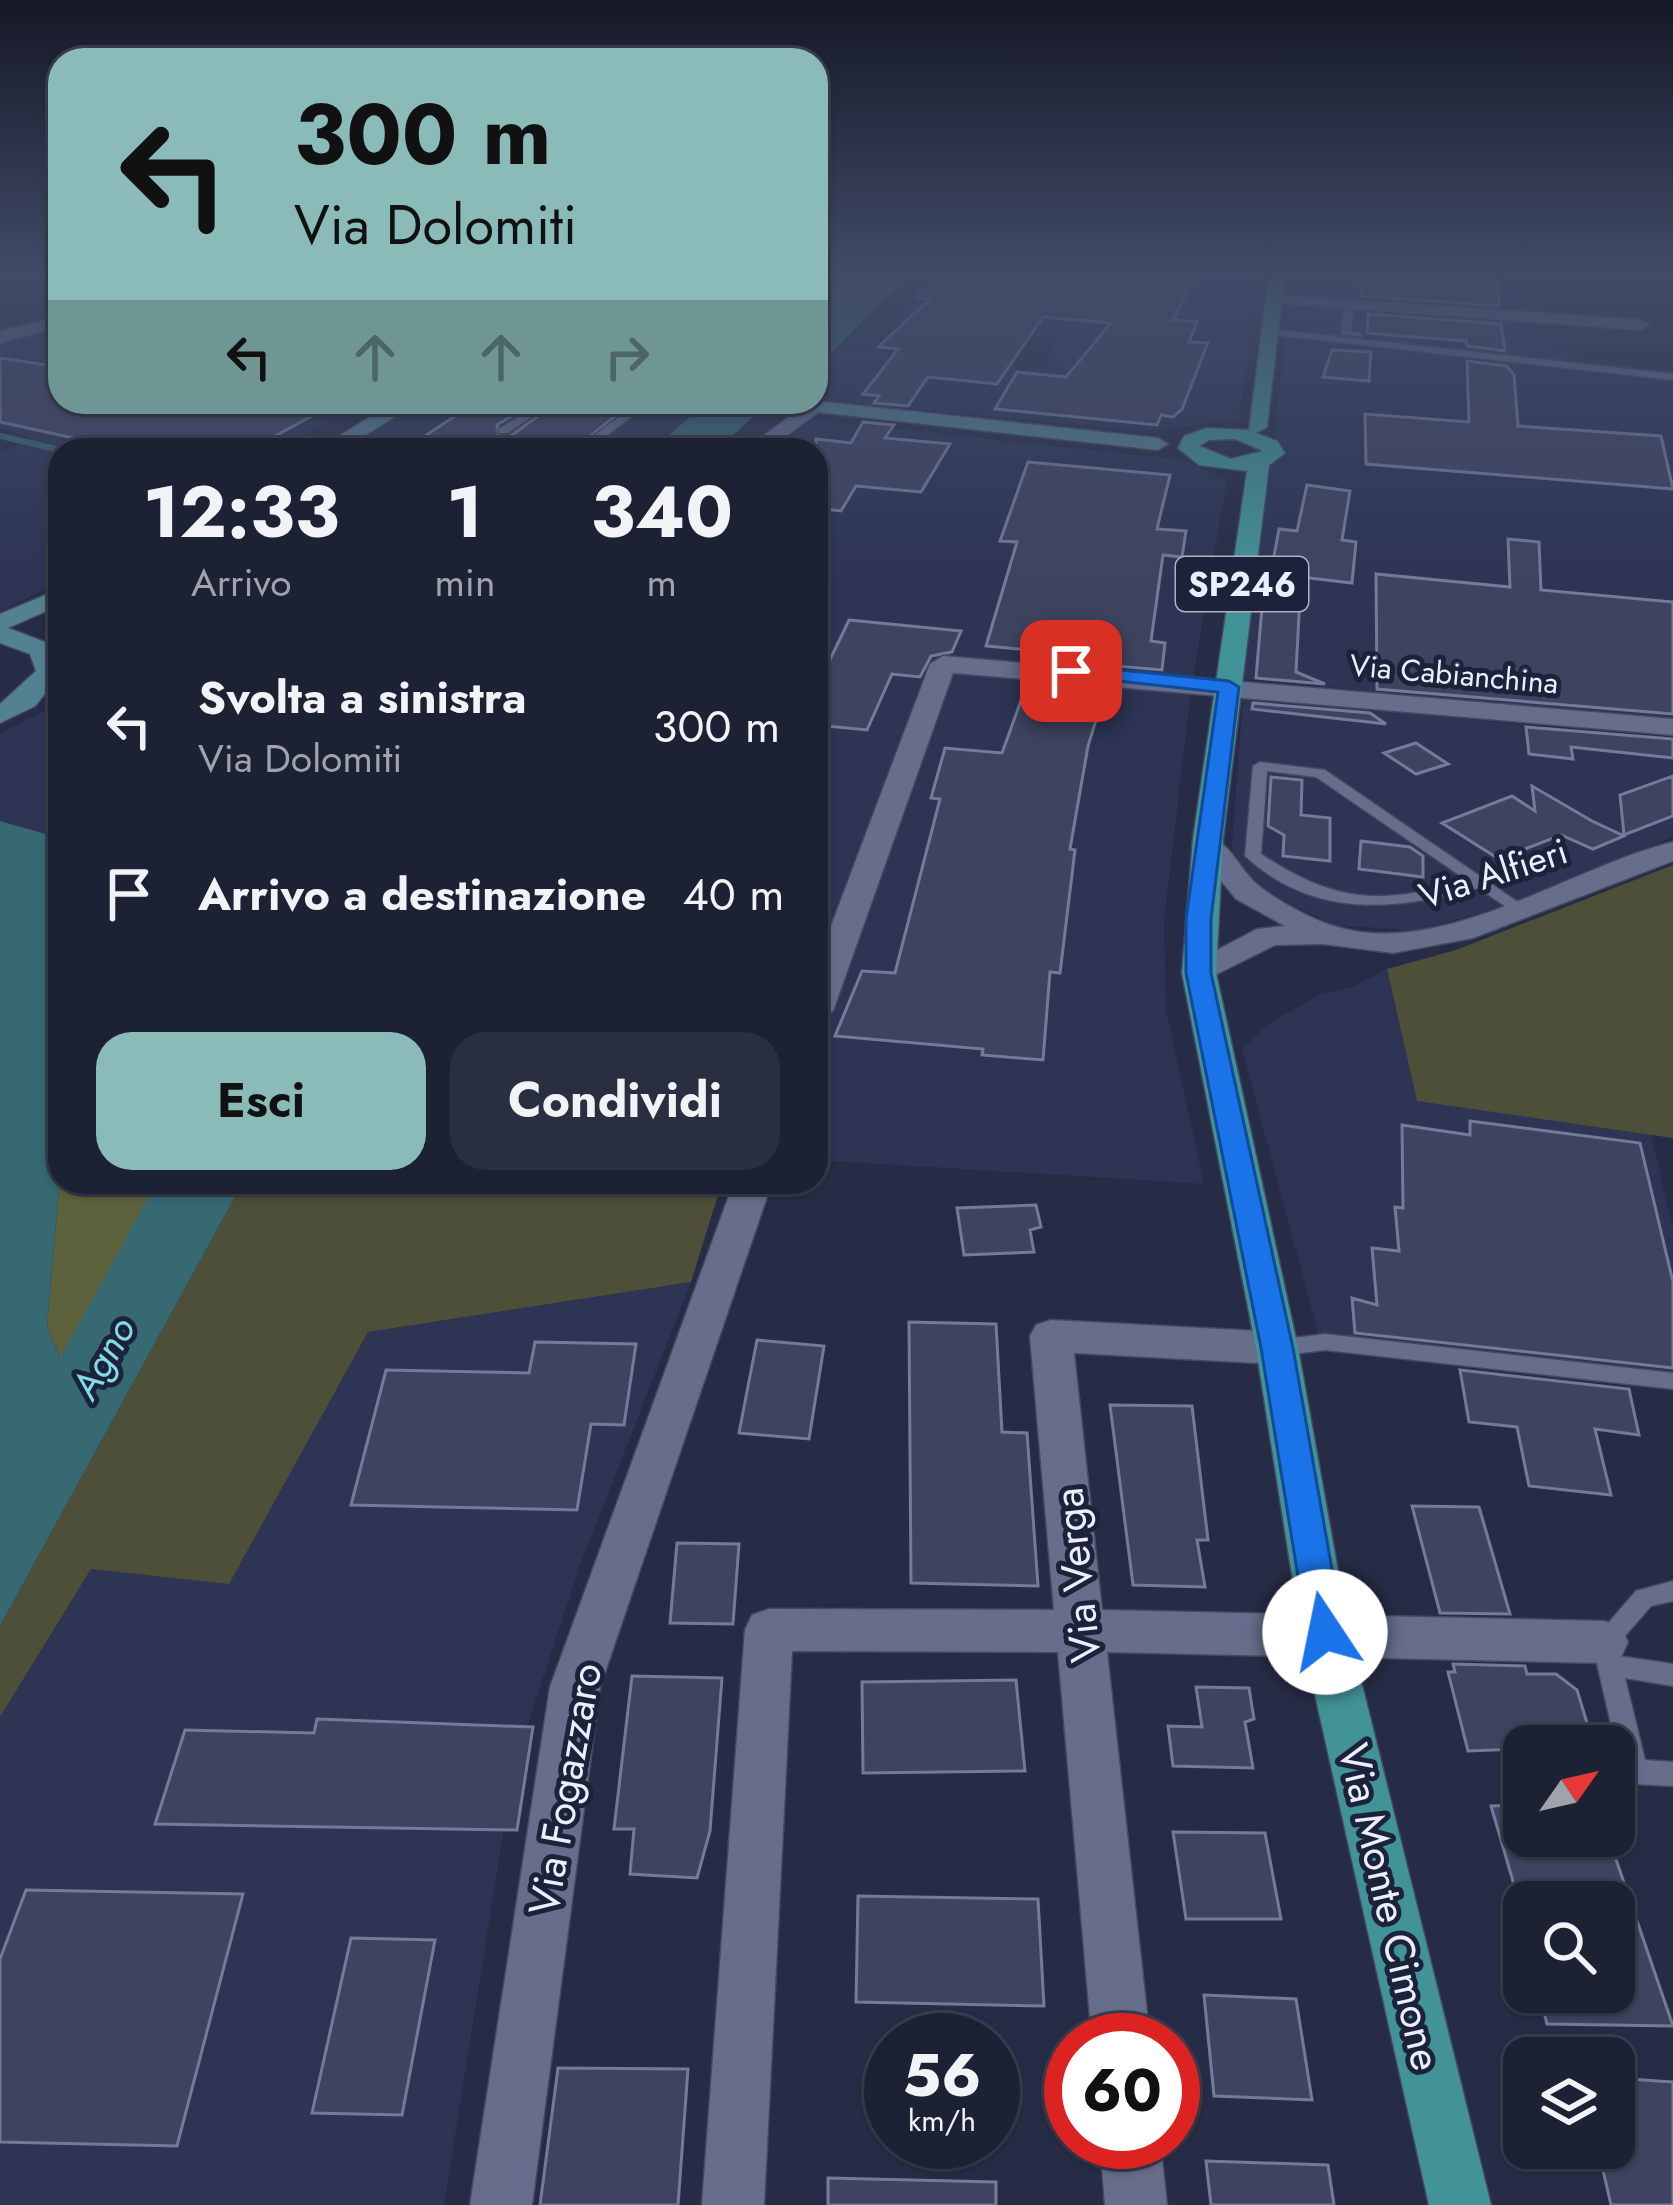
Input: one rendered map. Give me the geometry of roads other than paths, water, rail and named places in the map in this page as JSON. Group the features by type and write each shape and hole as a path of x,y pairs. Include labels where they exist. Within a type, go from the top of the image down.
{"main road":[{"name":"SP246","path":"1229,687 1265,376"},
{"path":"828,408 1158,444"},
{"path":"324,438 364,414"},
{"path":"347,438 388,414"},
{"path":"1191,446 1227,433 1259,453"},
{"path":"1191,446 1231,465 1259,453"},
{"path":"0,623 48,601"},
{"path":"48,627 40,649 48,669"},
{"path":"0,634 40,649"},
{"path":"0,715 42,686 48,674"},
{"name":"Via Monte Cimone","path":"1229,687 1200,912 1199,973 1277,1348 1325,1632 1460,2205"}],"street":[{"path":"765,438 787,414"},
{"path":"1158,444 1191,446"},
{"name":"Via Cabianchina","path":"828,978 943,664 1673,727"},
{"path":"1208,844 1217,862 1263,901 1323,934"},
{"name":"Via Alfieri","path":"1199,973 1268,936 1323,934 1393,943 1462,931 1673,851"},
{"path":"1200,912 1263,901"},
{"path":"1200,912 1268,936"},
{"name":"Via Fogazzaro","path":"501,2205 575,1687 750,1194"},
{"name":"Via Verga","path":"1119,2013 1051,1336 1277,1348"},
{"path":"733,2205 769,1630 1325,1632 1607,1653"},
{"path":"1133,2169 1136,2205"}],"lane":[{"path":"503,430 529,414"},
{"path":"598,438 629,414"},
{"path":"1481,882 1399,905 1321,896 1275,872 1253,856 1260,766 1320,772 1481,882 1520,909"},
{"path":"1277,1348 1325,1342 1673,1381"},
{"path":"1673,1592 1644,1598 1607,1653 1635,1772 1673,1774"},
{"path":"1607,1653 1673,1675"}],"water":[{"path":"693,414 756,414 730,438 666,438"},
{"name":"Agno","path":"0,821 48,835 48,1194 59,1194 47,1327 60,1358 150,1194 236,1194 0,1626"}],"waterway":[{"path":"0,436 48,447"}]}
